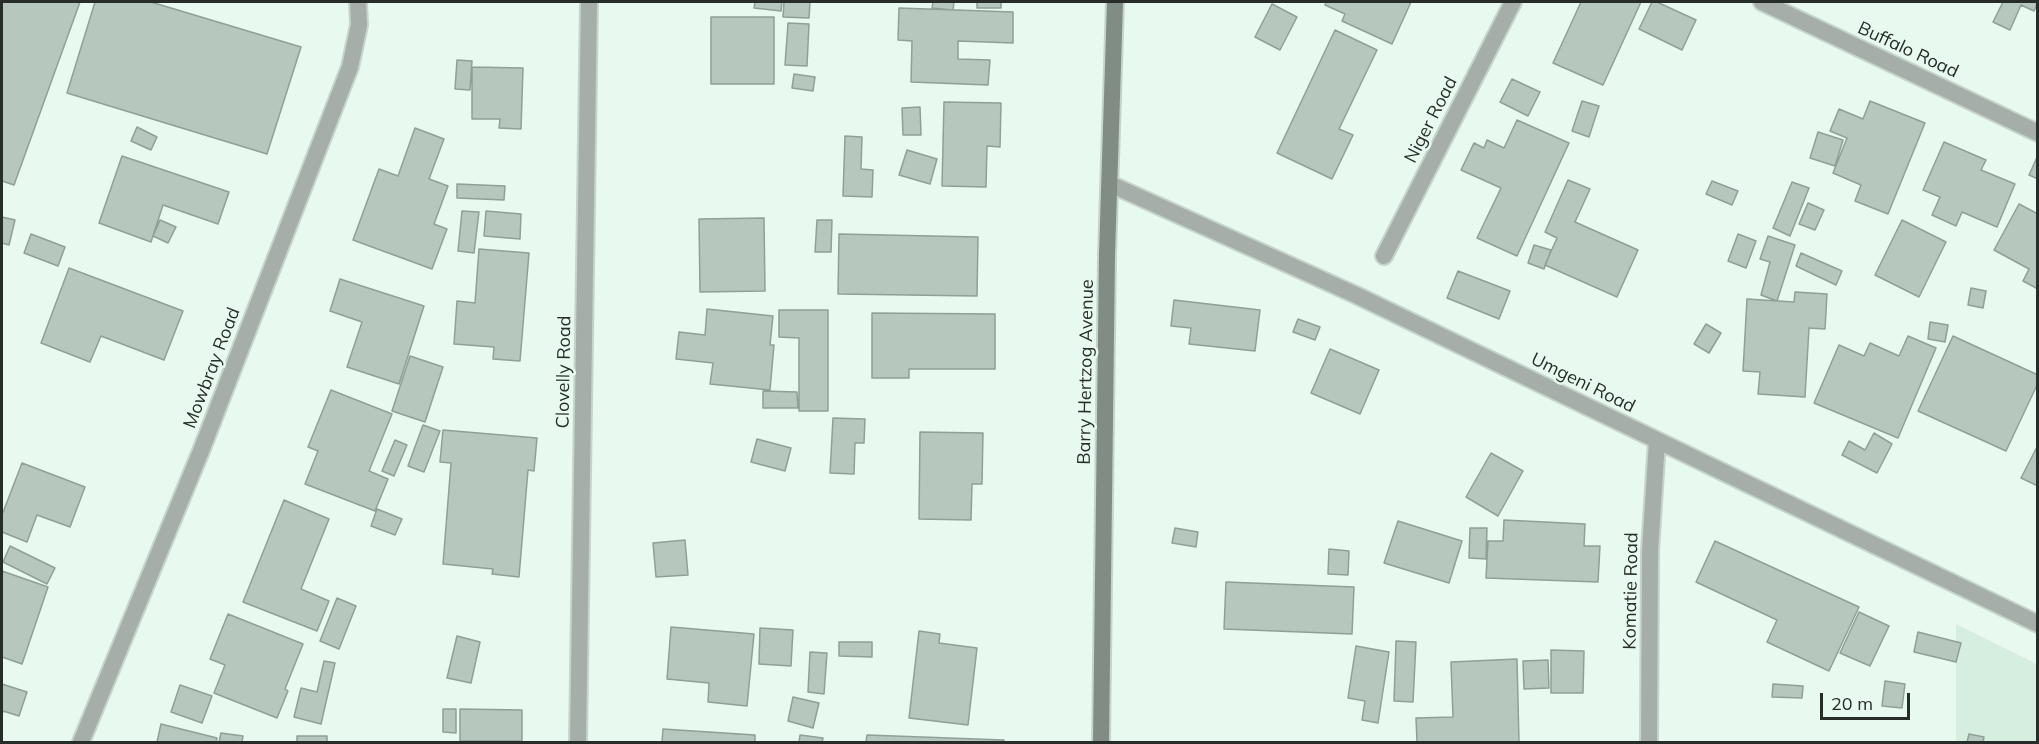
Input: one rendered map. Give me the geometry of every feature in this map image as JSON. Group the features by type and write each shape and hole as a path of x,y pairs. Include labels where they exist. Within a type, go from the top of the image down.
{"main road":[{"name":"Barry Hertzog Avenue","path":"1101,742 1107,255 1115,2"}],"street":[{"name":"Mowbray Road","path":"81,742 201,452 350,67 359,25 358,2"},
{"name":"Clovelly Road","path":"578,742 590,2"},
{"name":"Niger Road","path":"1384,256 1513,2"},
{"name":"Buffalo Road","path":"1762,2 2037,132"},
{"name":"Umgeni Road","path":"1110,184 1356,295 2037,624"},
{"name":"Komatie Road","path":"1649,742 1650,551 1657,441"}],"shaded area":[{"path":"1956,624 2037,664 2037,742 1956,742"}],"building":[{"path":"2,2 80,2 14,185 2,181"},
{"path":"95,2 151,2 301,47 267,154 67,93"},
{"path":"755,2 782,2 781,11 754,8"},
{"path":"784,2 810,2 809,18 783,17"},
{"path":"933,2 954,2 953,10 932,8"},
{"path":"977,2 1001,2 1001,8 977,8"},
{"path":"1326,2 1411,2 1392,44 1342,21 1345,14 1325,5"},
{"path":"1581,2 1641,2 1603,85 1553,63"},
{"path":"1652,2 1657,2 1696,20 1682,50 1639,29"},
{"path":"2003,2 2038,2 2034,11 2021,5 2010,30 1993,22"},
{"path":"1272,4 1297,17 1280,50 1255,37"},
{"path":"899,8 1013,12 1013,43 958,41 958,59 990,60 988,85 911,82 912,41 898,40"},
{"path":"711,17 774,17 774,84 711,84"},
{"path":"788,23 809,24 807,66 785,65"},
{"path":"1335,30 1377,50 1339,129 1353,135 1332,179 1277,153"},
{"path":"457,60 472,61 470,90 455,89"},
{"path":"472,67 523,68 521,129 499,128 500,119 472,119"},
{"path":"794,74 815,77 813,91 792,88"},
{"path":"1512,79 1540,92 1528,116 1500,102"},
{"path":"1582,101 1599,106 1589,137 1572,131"},
{"path":"1870,101 1925,123 1888,214 1855,201 1861,185 1833,173 1847,138 1830,131 1839,109 1863,119"},
{"path":"944,102 1001,103 1000,147 987,146 986,187 942,186"},
{"path":"920,107 921,135 903,135 902,108"},
{"path":"1517,120 1569,143 1517,256 1477,238 1501,188 1461,170 1474,143 1484,148 1487,140 1504,148"},
{"path":"137,127 157,137 151,150 131,141"},
{"path":"415,128 444,139 429,179 448,186 434,224 447,229 432,269 353,240 379,169 398,176"},
{"path":"1818,132 1843,140 1835,166 1810,158"},
{"path":"845,136 862,137 861,169 873,170 872,197 843,196"},
{"path":"1944,142 1986,160 1981,170 2015,184 1997,227 1962,212 1956,226 1932,215 1940,197 1923,190"},
{"path":"907,150 937,159 930,184 899,175"},
{"path":"2038,155 2038,179 2029,175"},
{"path":"122,156 229,192 218,224 163,205 151,242 99,223"},
{"path":"1568,180 1590,189 1575,222 1638,250 1617,297 1545,265 1557,238 1545,232"},
{"path":"1712,181 1738,191 1732,205 1706,194"},
{"path":"1792,182 1809,188 1790,236 1773,228"},
{"path":"457,184 505,186 504,200 457,198"},
{"path":"1808,203 1824,210 1815,230 1799,224"},
{"path":"2019,204 2038,214 2038,289 2023,281 2029,269 1994,250"},
{"path":"462,211 479,212 474,253 458,251"},
{"path":"486,211 521,214 520,239 484,236"},
{"path":"2,217 15,220 9,245 2,243"},
{"path":"764,218 765,291 700,292 699,219"},
{"path":"160,220 176,227 168,243 153,236"},
{"path":"817,220 832,220 831,252 815,252"},
{"path":"1902,220 1946,242 1919,297 1875,275"},
{"path":"31,234 65,247 58,266 24,253"},
{"path":"839,234 978,237 977,296 838,294"},
{"path":"1738,234 1756,241 1746,268 1728,261"},
{"path":"1768,236 1795,245 1777,301 1761,295 1770,262 1760,259"},
{"path":"1534,245 1551,250 1544,269 1528,263"},
{"path":"479,249 529,253 520,361 493,359 494,347 454,344 457,301 475,303"},
{"path":"1801,253 1842,271 1836,285 1796,266"},
{"path":"69,268 183,311 164,360 101,336 90,362 41,343"},
{"path":"1458,271 1510,291 1499,319 1447,298"},
{"path":"340,279 424,306 399,384 347,367 362,322 330,311"},
{"path":"1971,288 1986,291 1983,308 1968,305"},
{"path":"1795,292 1827,294 1825,329 1809,328 1805,397 1758,394 1760,372 1743,371 1747,299 1794,302"},
{"path":"1174,300 1260,310 1255,351 1189,344 1191,328 1171,326"},
{"path":"707,309 773,316 770,345 774,345 770,390 710,384 713,363 676,359 679,332 705,335"},
{"path":"779,310 828,310 828,411 799,411 799,338 779,337"},
{"path":"872,313 995,314 995,369 909,369 909,378 872,378"},
{"path":"1298,319 1320,327 1315,340 1293,332"},
{"path":"1930,322 1948,325 1945,342 1928,339"},
{"path":"1706,324 1721,333 1709,353 1694,344"},
{"path":"1908,336 1936,348 1898,438 1814,403 1839,345 1864,356 1870,343 1899,356"},
{"path":"1953,336 2038,375 2038,383 2006,451 1918,411"},
{"path":"1330,349 1379,370 1360,414 1311,393"},
{"path":"410,356 443,367 425,422 392,411"},
{"path":"331,390 392,414 369,471 388,479 375,511 305,484 318,451 308,447"},
{"path":"763,391 797,392 798,408 763,408"},
{"path":"833,418 865,419 864,443 855,443 854,474 830,473"},
{"path":"423,425 440,431 424,472 408,466"},
{"path":"443,430 537,438 534,471 528,470 519,577 492,574 493,569 443,564 451,463 440,462"},
{"path":"920,432 983,433 982,484 972,484 971,520 919,519"},
{"path":"1874,433 1892,444 1877,473 1842,455 1849,441 1865,450"},
{"path":"757,439 791,448 785,471 751,462"},
{"path":"395,440 407,445 394,476 382,471"},
{"path":"2038,445 2038,486 2021,478"},
{"path":"1491,453 1523,471 1498,516 1466,497"},
{"path":"22,463 85,487 70,527 37,515 27,542 2,532 2,515"},
{"path":"284,500 329,519 301,589 329,601 317,631 243,602"},
{"path":"377,509 402,519 395,535 371,526"},
{"path":"1504,520 1585,524 1584,546 1600,546 1598,582 1486,578 1488,541 1503,541"},
{"path":"1398,521 1462,541 1449,583 1384,563"},
{"path":"1175,528 1198,532 1196,547 1172,543"},
{"path":"1470,528 1487,528 1486,559 1469,558"},
{"path":"685,540 688,575 656,577 653,543"},
{"path":"1715,541 1859,607 1829,671 1767,642 1777,620 1696,582"},
{"path":"10,546 55,568 47,584 3,562"},
{"path":"1329,549 1349,551 1348,575 1328,574"},
{"path":"2,571 48,587 22,664 2,657"},
{"path":"1226,582 1354,587 1352,634 1224,629"},
{"path":"337,598 356,606 339,649 320,641"},
{"path":"1859,612 1889,626 1870,666 1840,653"},
{"path":"228,614 303,644 285,689 288,691 277,718 214,693 225,665 210,659"},
{"path":"671,627 754,634 747,706 708,702 709,683 667,679"},
{"path":"760,628 793,630 791,666 759,664"},
{"path":"919,631 940,634 939,643 977,648 968,725 909,718"},
{"path":"1918,632 1961,643 1956,662 1914,652"},
{"path":"457,636 480,642 471,683 447,678"},
{"path":"1396,641 1416,642 1413,702 1394,701"},
{"path":"839,642 872,642 872,657 839,656"},
{"path":"1356,646 1389,652 1378,723 1362,720 1365,701 1348,698"},
{"path":"1551,650 1584,651 1583,693 1551,693"},
{"path":"810,652 827,653 824,694 808,692"},
{"path":"1517,659 1519,742 1417,742 1416,718 1453,717 1451,662"},
{"path":"1548,660 1549,688 1524,689 1523,661"},
{"path":"324,661 335,663 321,724 294,717 301,688 317,692"},
{"path":"1885,681 1905,684 1902,708 1882,706"},
{"path":"2,684 27,692 19,716 3,711 2,715"},
{"path":"1773,684 1803,686 1802,698 1772,697"},
{"path":"180,685 212,696 202,723 171,712"},
{"path":"793,697 819,703 813,728 788,721"},
{"path":"443,709 456,709 456,733 443,732"},
{"path":"460,709 522,710 522,741 460,741"},
{"path":"161,724 217,738 216,742 157,742"},
{"path":"663,729 755,735 755,742 662,742"},
{"path":"221,733 243,736 242,742 219,742"},
{"path":"1969,734 1984,737 1983,742 1967,742"},
{"path":"800,735 823,738 822,742 799,742"},
{"path":"867,735 1004,740 1004,742 866,742"},
{"path":"297,736 327,736 327,742 297,742"}]}
